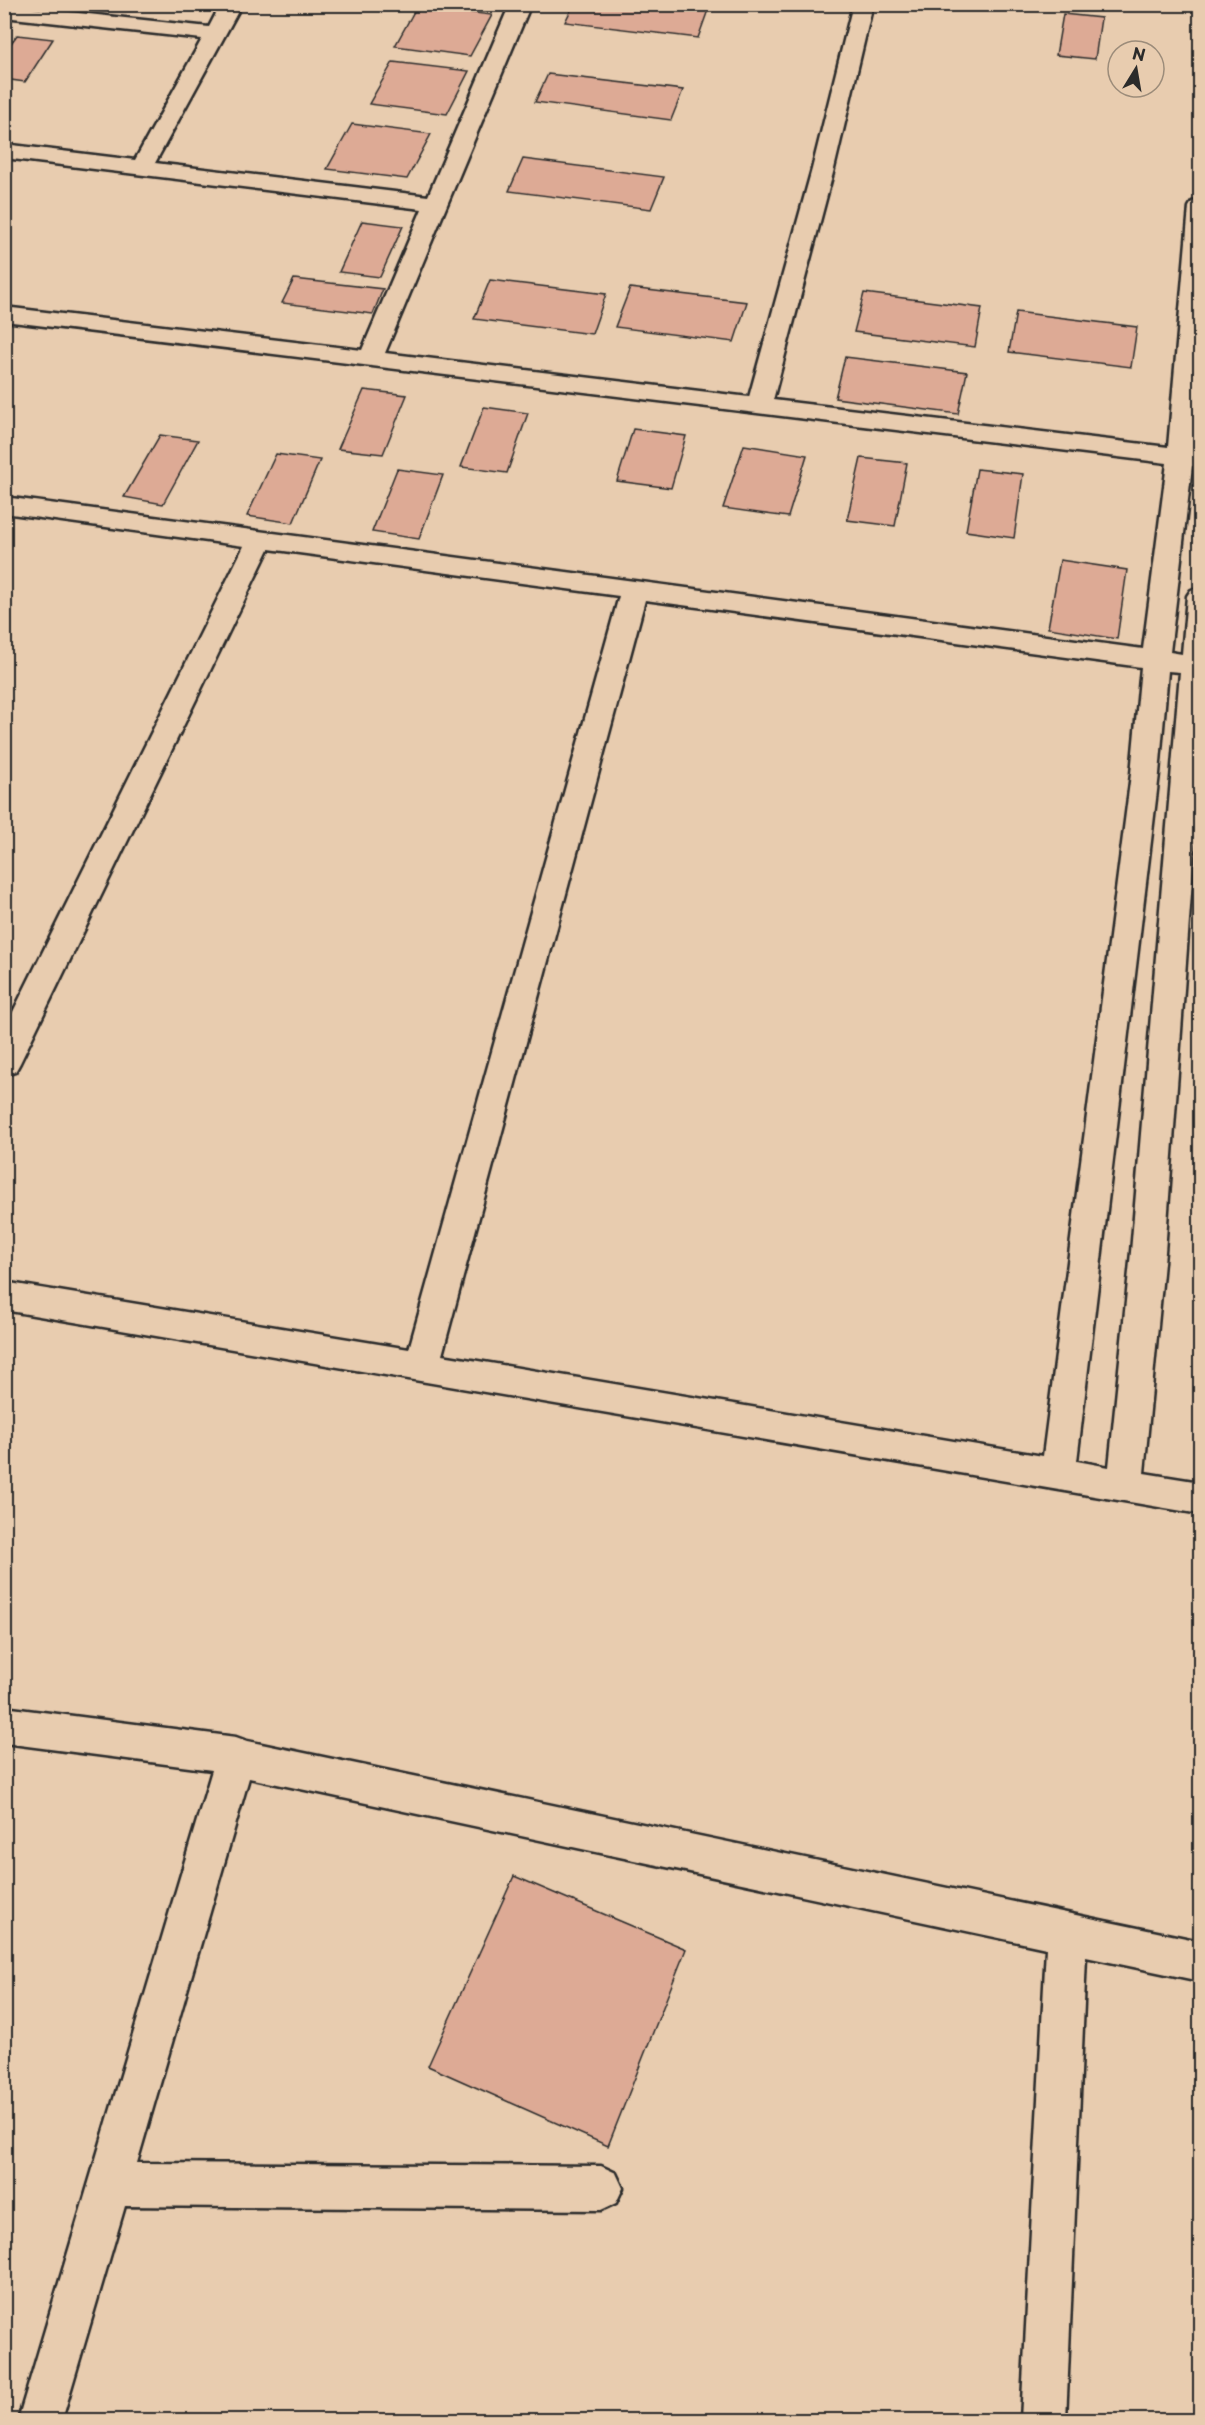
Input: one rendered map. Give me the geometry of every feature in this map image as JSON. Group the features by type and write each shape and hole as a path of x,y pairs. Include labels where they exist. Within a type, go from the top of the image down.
{"street":[{"path":"142,168 232,4"},
{"path":"370,359 520,4"},
{"path":"759,406 823,169 863,4"},
{"path":"4,11 217,34"},
{"path":"4,152 437,204"},
{"path":"1058,1474 1145,774 1155,660 1190,458 1200,207"},
{"path":"5,315 1190,458"},
{"path":"4,505 1194,665"},
{"path":"4,1063 260,540"},
{"path":"421,1367 633,590"},
{"path":"1125,1485 1192,780 1194,665 1200,596"},
{"path":"1145,774 1192,780"},
{"path":"4,1296 1200,1498"},
{"path":"4,1725 236,1755 260,1762 1200,1961"},
{"path":"40,2421 236,1755"},
{"path":"1044,2421 1067,1934"},
{"path":"109,2184 601,2188"}],"building":[{"path":"574,4 658,4 708,10 698,38 565,22"},
{"path":"417,6 492,15 470,56 395,46"},
{"path":"1063,14 1101,18 1095,59 1056,55"},
{"path":"17,35 53,39 25,82 4,79 4,53"},
{"path":"393,62 469,71 447,114 369,104"},
{"path":"548,74 683,90 671,120 535,102"},
{"path":"352,124 431,134 407,179 327,169"},
{"path":"523,159 664,177 651,209 509,191"},
{"path":"362,221 403,226 380,277 339,272"},
{"path":"294,279 383,289 373,314 282,303"},
{"path":"490,280 606,294 592,334 474,319"},
{"path":"630,288 747,302 734,342 615,327"},
{"path":"864,293 982,308 975,347 854,332"},
{"path":"1016,312 1137,327 1131,367 1009,352"},
{"path":"845,357 967,372 958,414 835,398"},
{"path":"364,390 407,395 383,454 338,449"},
{"path":"484,407 528,413 507,473 461,467"},
{"path":"633,429 686,436 671,488 617,481"},
{"path":"160,435 198,440 163,504 124,497"},
{"path":"744,445 807,455 788,517 723,508"},
{"path":"276,454 320,460 293,523 247,516"},
{"path":"861,458 907,463 895,526 847,520"},
{"path":"397,469 443,475 419,539 372,532"},
{"path":"977,469 1023,474 1014,538 966,531"},
{"path":"1060,560 1127,570 1117,639 1048,628"},
{"path":"514,1876 686,1949 608,2146 428,2066"}]}
